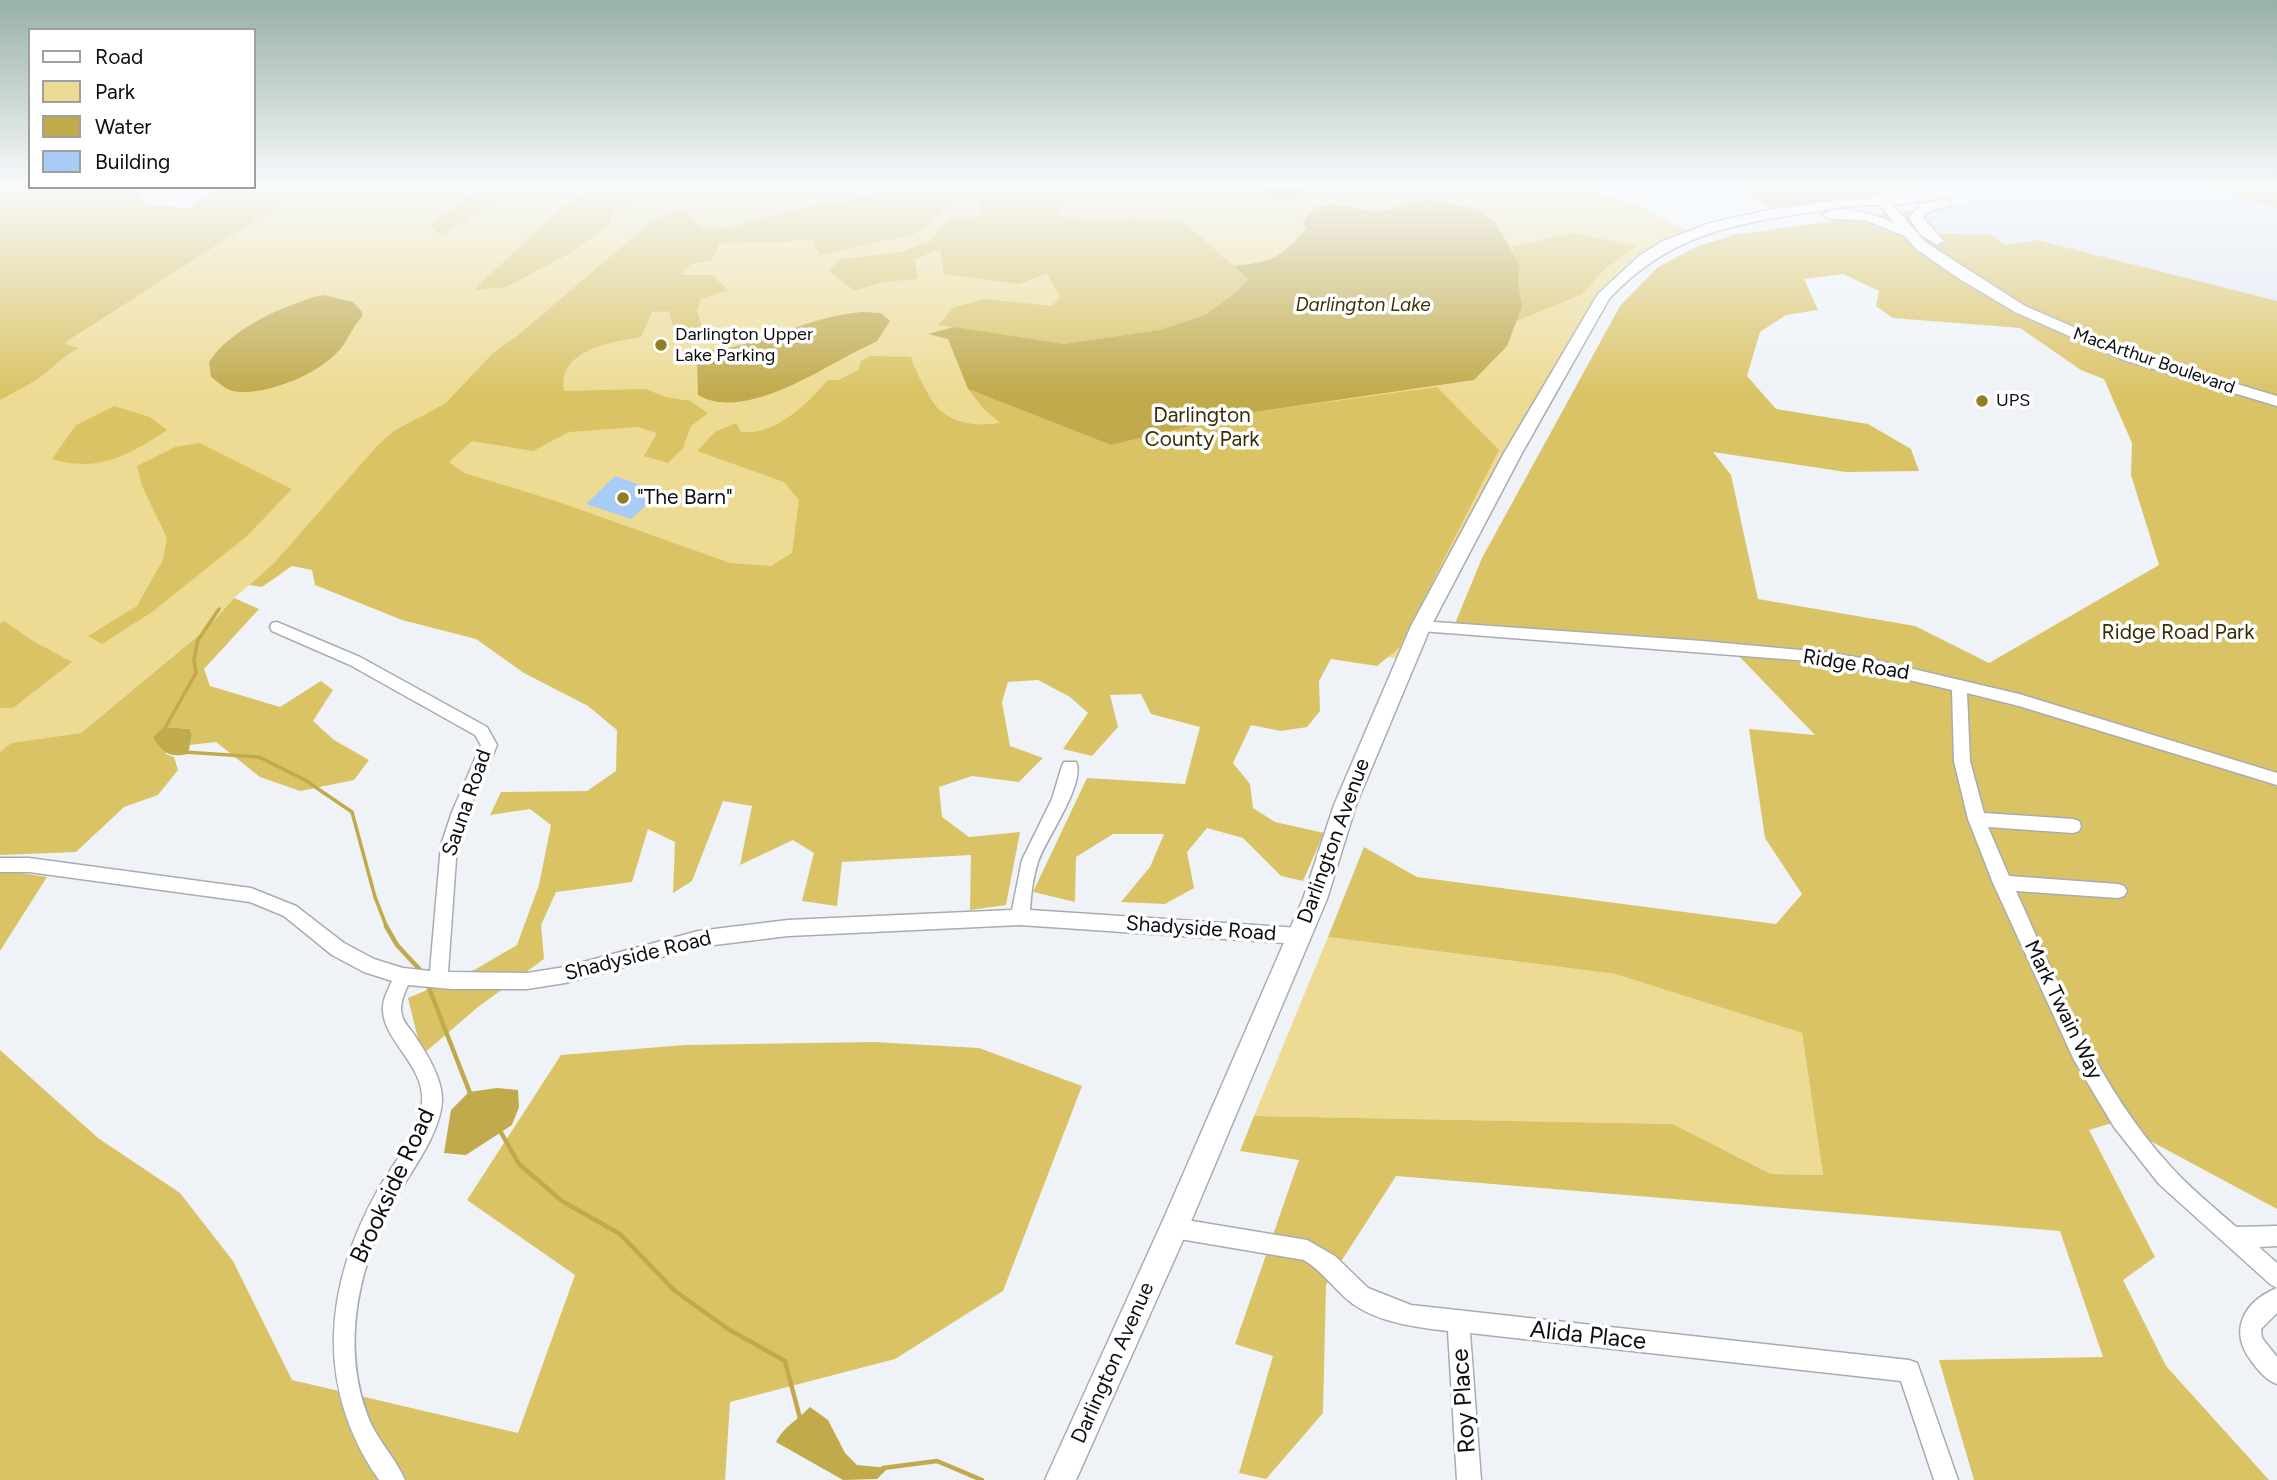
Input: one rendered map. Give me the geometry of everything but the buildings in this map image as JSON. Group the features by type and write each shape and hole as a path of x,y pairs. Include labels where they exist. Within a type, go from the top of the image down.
{"main road":[{"name":"Darlington Avenue","path":"1060,1480 1174,1228 1315,899 1345,806 1421,626 1513,453 1602,297 1636,264 1650,255"},
{"name":"MacArthur Boulevard","path":"1936,255 1974,282 2052,325 2163,368 2277,401"},
{"name":"MacArthur Boulevard","path":"1955,256 2039,306 2134,346 2277,389"},
{"path":"2039,306 2049,313 2052,325 2072,325 2103,338 2134,346"}],"street":[{"name":"Ridge Road","path":"1421,626 1822,657 1959,684 2019,700 2277,779"},
{"name":"Sauna Road","path":"277,627 355,661 481,731 486,737 487,754 460,812 449,845 438,980"},
{"name":"Mark Twain Way","path":"1959,684 1962,761 1976,819 2002,883 2081,1054 2115,1111 2166,1177 2277,1277"},
{"path":"1020,917 1026,871 1032,853 1069,784 1070,766"},
{"path":"1976,819 2073,826"},
{"name":"Shadyside Road","path":"0,865 29,865 251,895 290,911 338,949 356,959 403,976 438,980 493,982 565,975 675,944 750,932 1020,917 1299,936"},
{"path":"2002,883 2118,891"},
{"name":"Brookside Road","path":"393,1480 368,1445 353,1412 346,1382 343,1350 348,1297 359,1254 373,1219 425,1124 432,1099 431,1086 394,1022 393,1000 403,976"},
{"name":"Alida Place","path":"1174,1228 1307,1250 1328,1263 1360,1296 1411,1316 1909,1371 1946,1480"},
{"path":"2232,1237 2277,1236"},
{"path":"2277,1299 2252,1322 2250,1333 2254,1345 2277,1373"},
{"name":"Roy Place","path":"1458,1322 1469,1480"}],"shaded area":[{"path":"2096,255 2277,255 2277,301"}],"green space":[{"path":"0,255 201,255 64,343 79,348 37,379 0,400"},
{"name":"Darlington County Park","path":"201,255 1657,255 1612,286 1407,660 1361,653 275,562 234,598 203,631 81,733 11,743 0,752 0,400 50,370 58,360 77,347 63,343"},
{"path":"511,255 566,255 506,287 474,290"},
{"path":"612,255 714,255 712,260 691,264 680,275 712,275 728,290 701,299 697,311 703,329 676,336 669,311 652,312 641,337 589,350 577,357 564,377 564,391 646,389 665,397 690,401 708,413 691,426 683,448 668,463 644,456 657,433 638,427 569,432 533,451 472,441 449,462 464,473 553,500 730,563 771,566 792,553 799,500 784,482 697,451 715,432 736,423 741,432 754,432 778,424 800,408 828,380 839,380 858,370 861,361 871,356 911,357 933,401 947,416 962,422 1000,423 968,389 1111,445 1241,414 1437,387 1499,450 1399,648 1377,666 1331,659 1319,681 1320,711 1307,727 1281,731 1251,725 1233,763 1250,784 1253,808 1275,822 1324,833 1303,881 1281,876 1243,838 1207,828 1187,852 1194,888 1165,904 1121,902 1150,867 1164,834 1113,834 1076,857 1075,902 1033,892 1087,778 1185,784 1200,727 1151,714 1141,694 1110,695 1118,727 1092,756 1063,749 1088,713 1070,697 1038,680 1008,682 1002,702 1010,746 1043,758 1019,782 972,776 939,787 942,817 969,837 1020,832 1006,905 970,910 971,855 842,862 837,906 802,901 814,853 793,840 740,865 752,806 723,801 692,881 673,893 675,842 648,829 632,882 556,892 541,925 544,959 478,1007 422,1055 408,998 476,969 517,945 539,885 551,825 530,809 490,815 501,792 587,791 616,771 617,730 588,706 524,673 476,639 402,620 315,585 312,570 292,566 262,587 249,585 275,562 377,446 394,431 446,403 493,353 516,337"},
{"path":"875,255 925,255 915,259 918,279 883,282 855,291 828,271 841,259"},
{"path":"941,255 1221,255 1248,279 1235,293 1205,315 1161,330 1064,344 938,325 954,307 985,299 1052,306 1060,297 1047,273 1019,284 944,274"},
{"path":"1515,255 1623,255 1607,267 1581,295 1514,322 1522,307 1518,282 1520,265"},
{"name":"Ridge Road Park","path":"1681,255 2096,255 2277,301 2277,1209 2115,1122 2089,1130 2155,1257 2123,1280 2166,1366 2269,1480 1974,1480 1939,1360 2103,1357 2060,1231 1396,1176 1326,1285 1323,1413 1266,1479 1239,1473 1273,1356 1235,1344 1299,1160 1240,1151 1254,1116 1673,1124 1771,1174 1823,1175 1802,1033 1615,974 1328,937 1364,847 1417,877 1776,924 1802,894 1765,838 1749,729 1815,735 1734,651 1454,626 1482,558 1620,306 1658,267","holes":["1843,274 1879,291 1876,306 1893,318 2020,328 2081,370 2104,379 2132,443 2131,475 2159,565 1989,663 1915,626 1758,599 1731,475 1713,452 1846,472 1919,471 1911,449 1868,424 1776,409 1747,376 1760,332 1786,315 1818,310 1804,279"]},
{"path":"114,406 150,417 167,430 126,454 99,463 69,463 52,459 76,425"},
{"path":"200,443 292,489 247,536 152,612 102,644 88,636 137,606 163,560 167,538 142,486 137,466 175,447"},
{"path":"234,598 259,609 204,669 210,686 280,707 321,681 333,690 313,721 334,740 369,760 354,780 300,791 260,777 216,742 190,745 190,729 164,727 166,754 174,757 178,770 158,795 124,807 76,852 0,855 0,752 11,743 81,733 206,629"},
{"path":"4,621 33,641 72,662 13,708 0,708 0,623"},
{"path":"0,870 47,877 0,951"},
{"path":"1328,937 1615,974 1802,1033 1823,1175 1771,1174 1673,1124 1254,1116"},
{"path":"874,1042 979,1048 1082,1086 1003,1291 895,1359 730,1402 725,1480 0,1480 0,1050 98,1138 180,1193 233,1261 292,1380 518,1433 575,1275 467,1200 561,1055 685,1045"}],"water":[{"name":"Darlington Lake","path":"1514,255 1520,265 1518,282 1522,307 1507,346 1474,380 1241,414 1111,445 968,389 948,339 928,334 954,327 1064,344 1160,330 1205,315 1235,293 1248,279 1234,266 1275,257"},
{"path":"323,295 353,302 362,312 362,317 344,344 324,364 278,386 247,392 233,391 211,377 209,362 230,339 276,311"},
{"path":"863,312 881,313 890,321 877,341 791,386 772,394 733,402 714,401 698,395 697,356 701,353 749,343 829,317"},
{"path":"164,727 190,729 192,735 188,754 171,755 160,747 153,737"},
{"path":"497,1088 518,1090 519,1107 512,1125 466,1155 444,1153 451,1110 469,1092"},
{"path":"810,1407 828,1420 845,1453 857,1465 888,1468 877,1479 843,1480 776,1442"}],"waterway":[{"path":"165,728 196,673 194,659 198,640 219,609"},
{"path":"184,752 259,757 305,780 352,812 375,897 387,927"},
{"path":"387,927 397,945 423,973"},
{"path":"427,983 470,1093"},
{"path":"499,1129 519,1164 562,1201 620,1234 675,1291 728,1329 785,1361 801,1422"},
{"path":"883,1468 937,1461 982,1480"}],"place":[{"name":"Darlington Upper Lake Parking","path":"661,345"},
{"name":"UPS","path":"1982,401"},
{"name":"\"The Barn\"","path":"623,498"}]}
